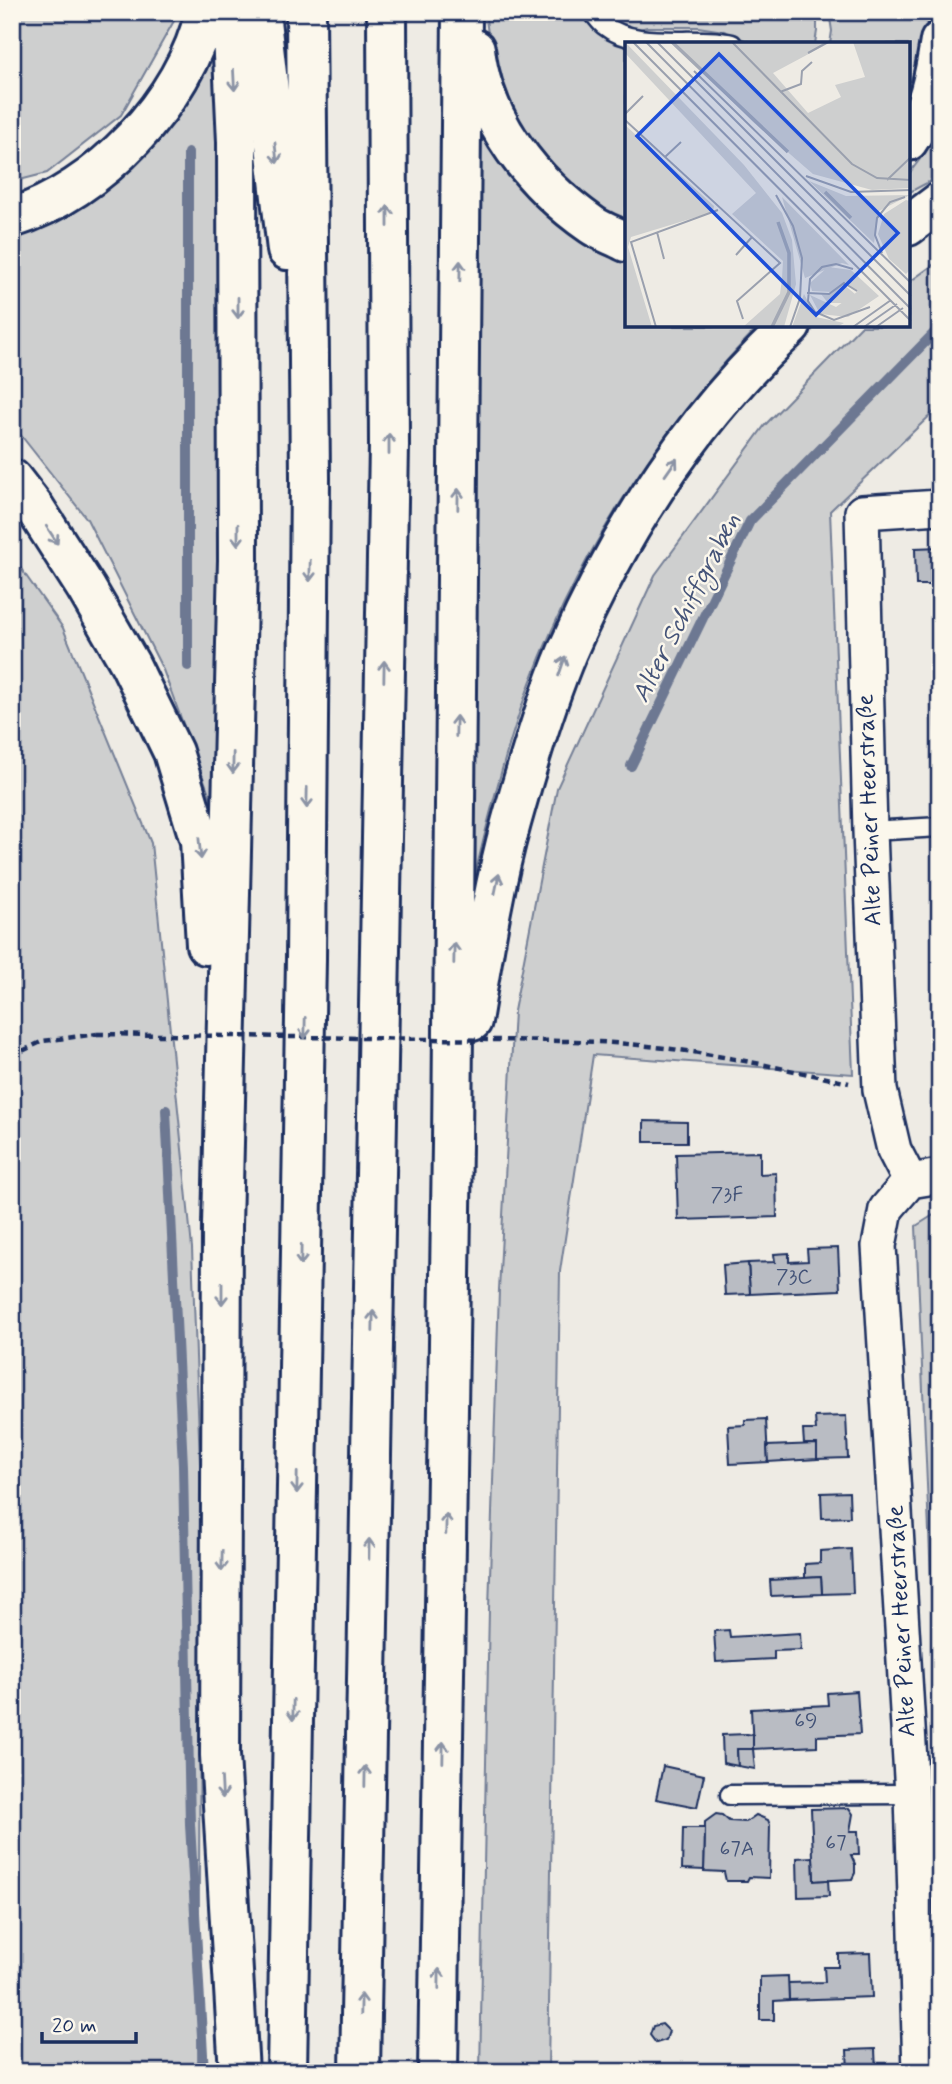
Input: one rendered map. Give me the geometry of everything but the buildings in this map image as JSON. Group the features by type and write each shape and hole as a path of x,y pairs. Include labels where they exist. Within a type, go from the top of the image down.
{"highway":[{"path":"12,218 33,212 98,173 147,123 180,76 202,26 205,12"},
{"path":"231,12 237,142 238,560 222,1226 220,1755 239,2072"},
{"path":"260,12 310,478"},
{"path":"287,2072 306,987 310,478 306,12"},
{"path":"360,2072 389,445 387,12"},
{"path":"438,2072 452,1144 462,12"},
{"path":"471,12 478,72 500,129 541,184 594,226 625,242"},
{"path":"910,138 916,130 936,73 940,41"},
{"path":"910,224 940,202"},
{"path":"452,1144 485,939 510,825 566,654 604,575 648,500 707,416 790,327"},
{"path":"12,479 36,510 79,577 130,664 173,752 200,841 206,937 208,1132 222,1226"}],"street":[{"name":"Alte Peiner Heerstraße","path":"920,2072 912,1794 879,1246 886,1209 925,1178 894,1150 880,1090 862,512 940,507"}],"lane":[{"path":"593,12 604,25 630,38 718,42"},
{"path":"870,831 940,827"},
{"path":"730,1794 912,1794"}],"path":[{"path":"12,1056 43,1041 97,1034 609,1041 748,1062 880,1090"}],"shaded area":[{"path":"12,12 179,12 121,115 47,173 12,182"},
{"path":"485,12 579,12 600,34 625,44 625,223 588,203 525,137 492,63"},
{"path":"603,12 817,12 815,42 749,42 724,31 698,27 647,27 632,31 618,27"},
{"path":"829,12 926,12 927,32 910,104 910,42 830,42 832,31"},
{"path":"220,30 219,820 163,670 87,519 12,424 12,232 105,183 162,135 197,83"},
{"path":"472,98 625,252 625,327 758,327 685,410 651,456 619,504 564,604 521,708 494,797 472,888"},
{"path":"940,123 940,176 910,192 910,172 926,151"},
{"path":"940,260 940,406 830,511 853,1074 593,1055 560,1271 548,2072 480,2072 489,1609 499,1290 514,1011 557,788 655,575 765,425 860,327 910,327 910,282"},
{"path":"12,556 63,628 151,843 192,1248 201,1491 198,2072 12,2072"},
{"path":"940,1211 940,1790 916,1226"}],"waterway":[{"path":"188,153 188,666"},
{"name":"Alter Schiffgraben","path":"631,766 750,521 940,327"},
{"path":"166,1110 183,1466 190,1824 204,2072"}]}
